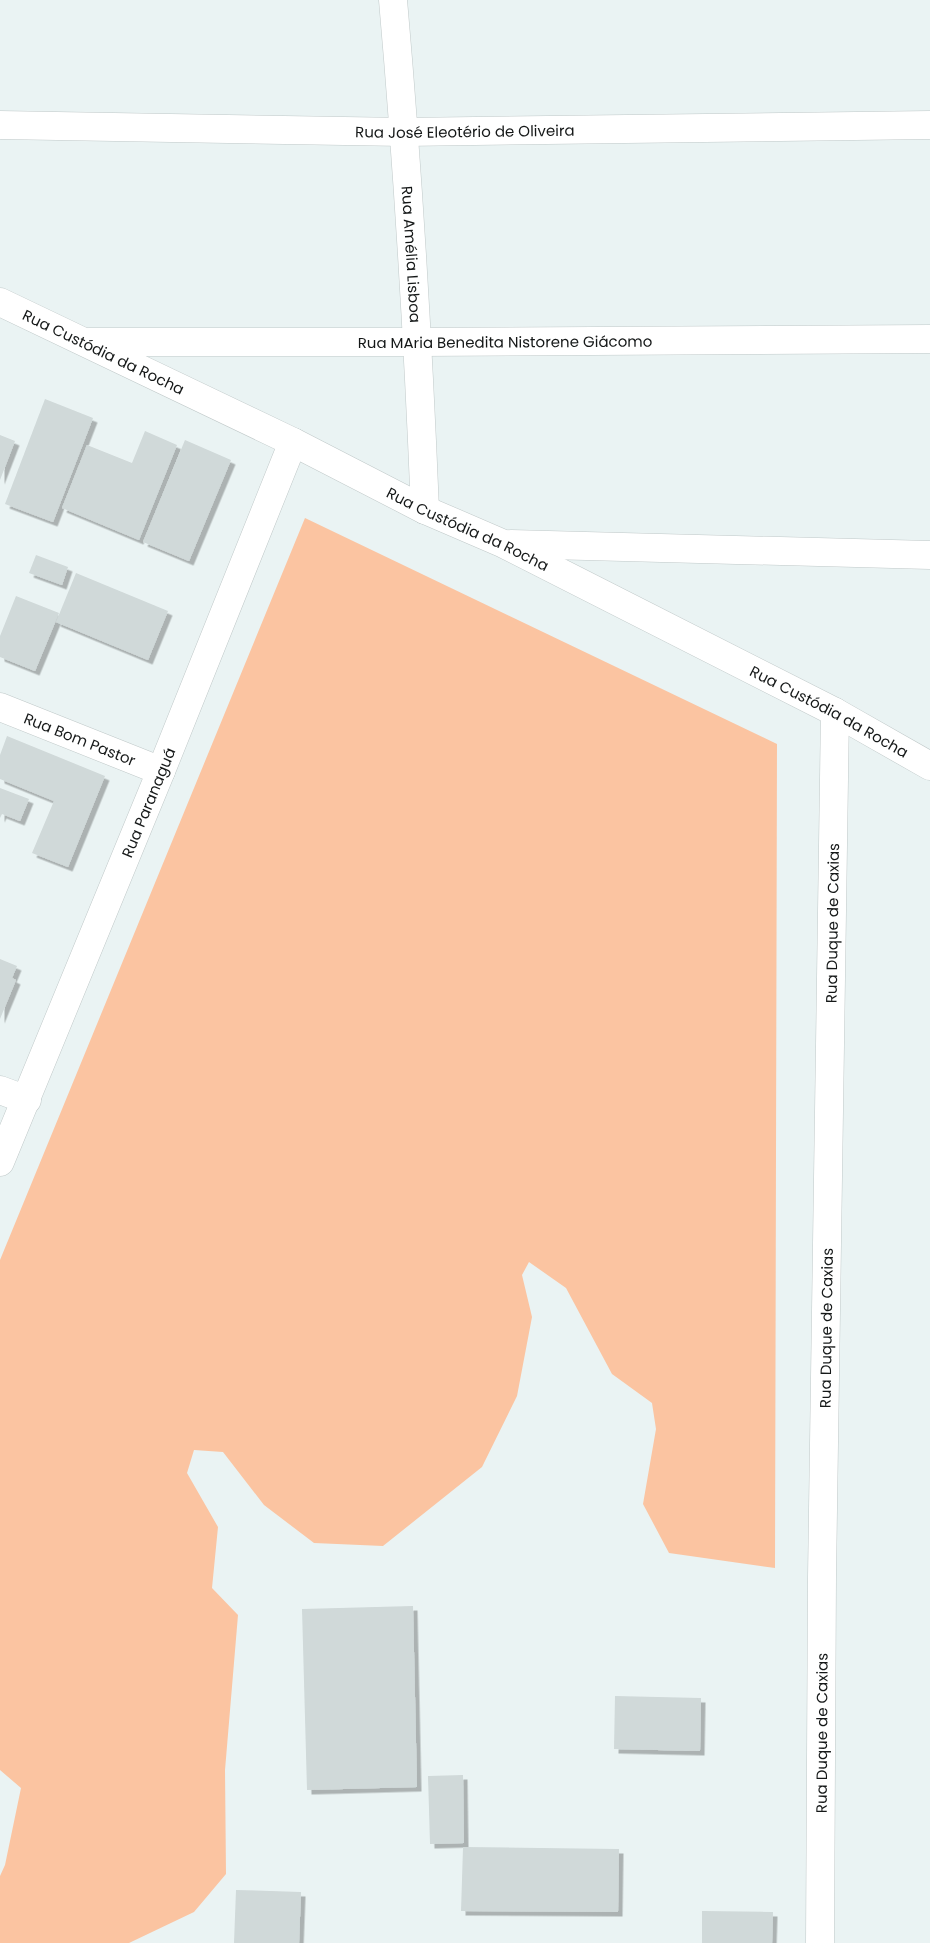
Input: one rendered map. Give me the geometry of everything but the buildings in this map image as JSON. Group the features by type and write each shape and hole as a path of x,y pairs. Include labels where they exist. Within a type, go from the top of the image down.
{"street":[{"name":"Rua Amélia Lisboa","path":"394,0 418,342 425,510"},
{"name":"Rua José Eleotério de Oliveira","path":"0,125 404,132 930,125"},
{"name":"Rua Custódia da Rocha","path":"0,302 80,342 293,442 425,510 504,544 834,712 930,766"},
{"name":"Rua MAria Benedita Nistorene Giácomo","path":"80,342 930,339"},
{"name":"Rua Paranaguá","path":"0,1162 161,771 293,442"},
{"path":"504,544 930,555"},
{"name":"Rua Bom Pastor","path":"0,708 161,771"},
{"name":"Rua Duque de Caxias","path":"820,1943 822,1587 834,712"},
{"path":"0,1090 27,1100"}],"shaded area":[{"path":"305,518 777,744 775,1568 669,1553 643,1504 656,1429 652,1403 612,1374 566,1288 529,1262 522,1275 532,1317 517,1396 482,1467 383,1546 314,1543 264,1505 223,1452 194,1450 187,1473 218,1527 212,1588 238,1615 225,1770 226,1874 194,1912 129,1943 0,1943 0,1876 5,1865 21,1788 0,1770 0,1260"}]}
